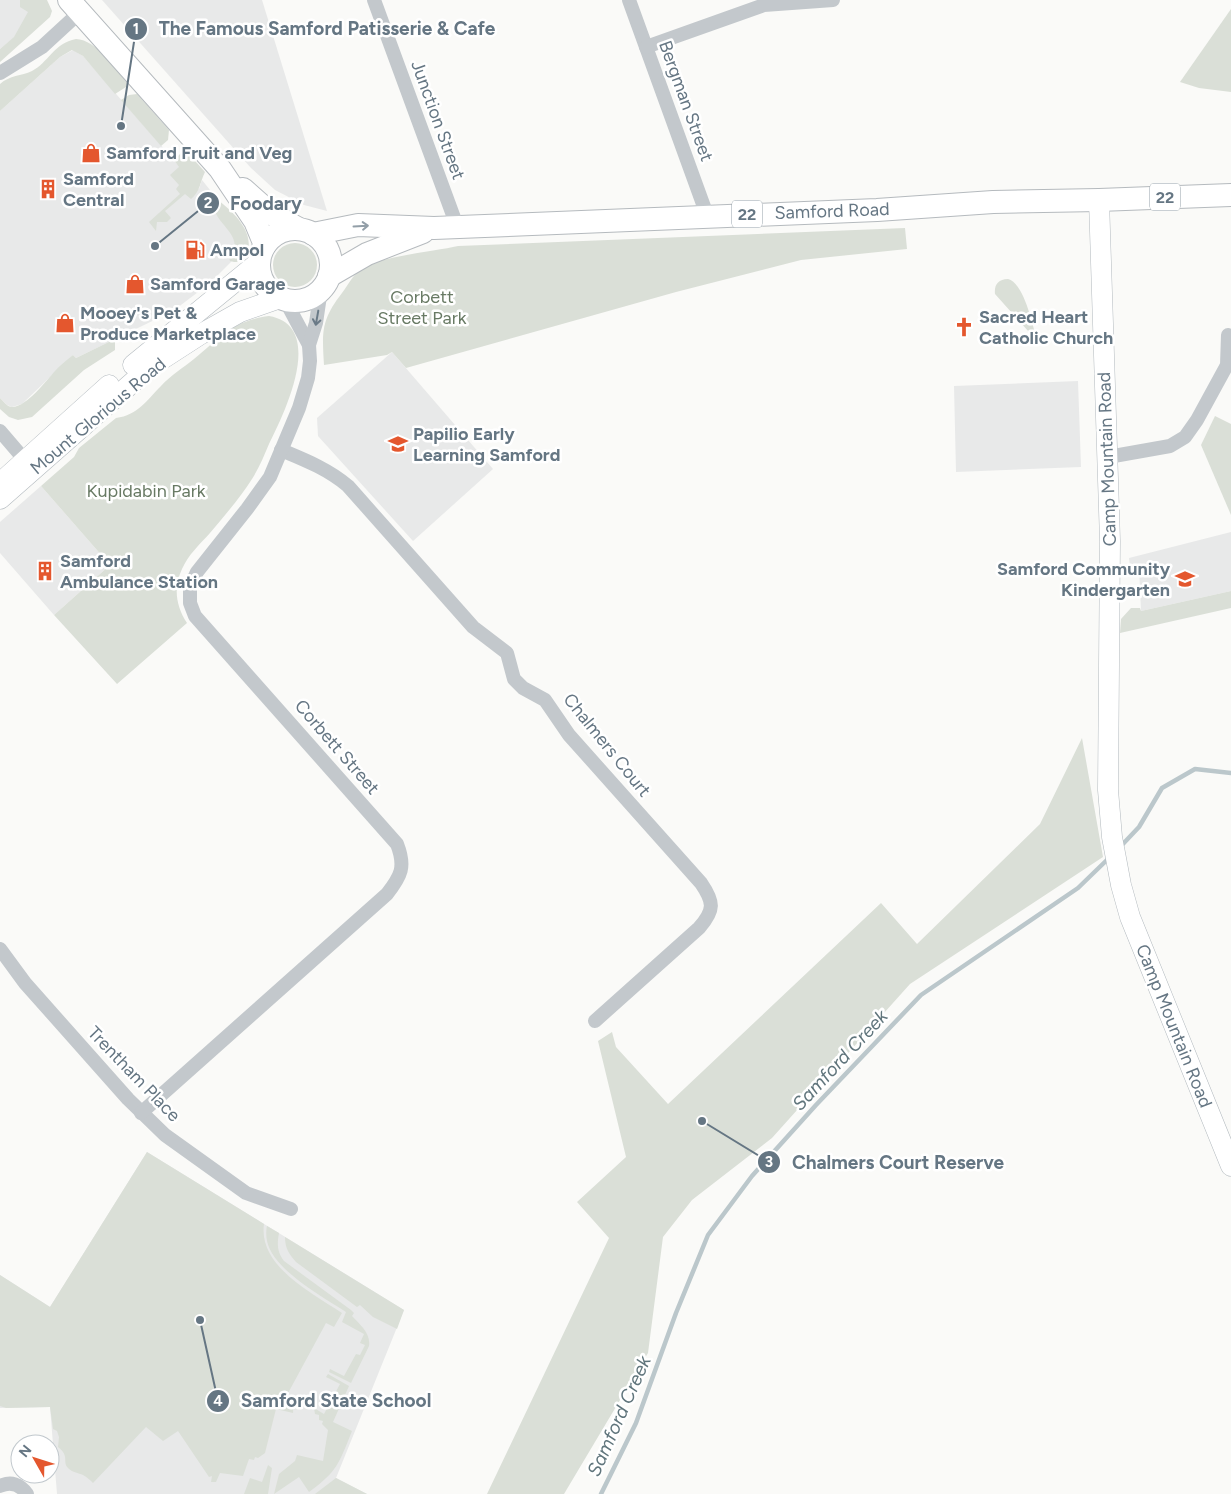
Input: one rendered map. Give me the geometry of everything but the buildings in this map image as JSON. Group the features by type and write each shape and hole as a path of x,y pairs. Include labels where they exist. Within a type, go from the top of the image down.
{"main road":[{"path":"74,6 220,169 270,213 322,242 328,252 331,264 325,282"},
{"path":"220,169 255,221 262,253 260,273 264,283 271,292 282,299"},
{"name":"Samford Road","path":"306,232 358,225 434,228 877,210 993,202 1231,195"},
{"name":"Samford Road","path":"325,282 367,254 434,228"},
{"path":"262,253 280,232 306,232"},
{"name":"22","path":"282,299 305,300 314,295 325,282"}],"street":[{"name":"Junction Street","path":"374,0 457,226"},
{"name":"Bergman Street","path":"629,0 708,216"},
{"path":"646,47 764,5 833,0"},
{"path":"0,73 42,47 74,6"},
{"name":"Camp Mountain Road","path":"1099,200 1110,541 1108,790 1112,838 1121,885 1130,917 1231,1166"},
{"name":"Mount Glorious Road","path":"0,499 29,465 116,379 206,305 262,253"},
{"name":"Corbett Street","path":"142,1113 387,894 397,882 402,870 402,856 397,844 196,616 190,603 190,587 197,572 270,477 299,408 308,378 310,345 325,282"},
{"path":"282,299 310,345"},
{"name":"Mount Glorious Road","path":"0,483 29,465 150,367 201,334 234,316 282,299"},
{"path":"206,305 234,316"},
{"path":"1108,457 1170,446 1185,437 1197,420 1227,365 1228,335"},
{"path":"0,431 29,465"},
{"name":"Chalmers Court","path":"281,450 316,464 336,475 348,486 473,627 507,653 514,679 523,688 546,700 569,735 701,883 710,896 712,905 710,914 699,928 595,1021"},
{"name":"Trentham Place","path":"0,949 26,983 142,1113 165,1135 246,1193 291,1209"},
{"path":"0,1486 9,1483 15,1484 24,1489 27,1494"}],"shaded area":[{"path":"0,0 31,0 33,22 0,49"},
{"path":"102,0 262,0 327,211 304,205 275,190 251,168"},
{"path":"73,50 83,56 199,189 202,180 218,200 214,203 235,229 238,255 210,283 173,311 76,358 73,355 22,404 12,407 0,398 0,111 60,57"},
{"name":"Papilio Early Learning Samford","path":"392,352 493,469 413,541 318,436 317,418"},
{"path":"1078,381 1081,467 956,472 954,386"},
{"path":"41,486 110,565 54,615 0,553 0,522"},
{"name":"Samford Community Kindergarten","path":"1231,532 1231,591 1141,611 1139,567 1130,567 1129,558"},
{"path":"147,1152 404,1310 336,1478 367,1494 57,1494 56,1484 60,1484 60,1434 52,1434 50,1407 0,1408 0,1275 50,1307"}],"green space":[{"path":"20,0 47,0 52,11 50,17 0,62 0,49 14,37 28,12 20,7"},
{"path":"1231,9 1231,92 1199,88 1180,82"},
{"path":"76,39 91,44 98,49 127,83 126,87 115,94 83,56 72,50 60,57 0,111 0,84 12,77 32,71 62,45"},
{"path":"137,94 169,130 168,140 161,146 121,100 129,95"},
{"path":"187,152 205,172 200,187 191,199 185,194 165,211 171,218 167,222 157,222 156,231 149,222 180,194 176,189 179,185 170,175 179,167 174,160 181,153"},
{"path":"218,200 239,219 248,236 247,253 242,262 230,261 229,258 234,250 235,243 233,237 215,212 213,205"},
{"name":"Corbett Street Park","path":"905,228 907,249 801,260 676,292 406,368 392,352 387,355 324,365 323,335 330,311 353,277 361,269 380,261 458,246"},
{"path":"295,243 307,247 313,253 317,265 313,277 307,283 295,287 283,283 277,277 273,265 277,253 283,247"},
{"path":"1008,279 1014,282 1023,296 1037,341 995,294 997,283"},
{"name":"Kupidabin Park","path":"269,316 286,323 296,336 298,353 296,372 291,393 283,413 252,479 232,506 191,554 182,569 177,583 177,597 180,610 187,623 117,684 54,615 110,565 41,486 74,457 79,448 116,418 136,411 169,378 228,331 245,322"},
{"path":"115,339 115,350 84,370 32,417 18,420 9,417 0,409 0,398 9,406 18,406 30,398 73,355 76,358"},
{"path":"1215,416 1231,424 1231,515 1201,445"},
{"path":"1231,591 1231,608 1120,633 1121,619 1131,608 1140,608 1141,611"},
{"path":"1082,738 1103,857 910,984 772,1138 692,1200 663,1237 648,1353 564,1494 487,1494 609,1238 577,1202 626,1157 598,1041 612,1032 616,1047 668,1104 881,903 917,944 1040,824"},
{"path":"147,1152 264,1224 264,1239 269,1253 278,1265 303,1287 342,1313 334,1327 326,1323 287,1395 294,1399 293,1413 276,1409 265,1453 258,1458 255,1457 254,1460 249,1459 243,1476 220,1473 216,1482 211,1482 212,1476 209,1477 178,1431 163,1441 146,1427 93,1483 66,1466 64,1453 60,1448 60,1434 53,1429 50,1407 6,1408 0,1406 0,1275 50,1307"},
{"path":"267,1226 279,1233 278,1248 284,1261 351,1310 354,1313 352,1316 367,1333 369,1346 351,1383 329,1372 330,1369 344,1376 356,1354 360,1355 365,1345 360,1343 364,1334 342,1322 346,1312 312,1291 279,1262 271,1252 267,1241"},
{"path":"285,1237 404,1310 397,1329 373,1317 360,1305 357,1307 296,1262 288,1251"},
{"path":"328,1374 349,1386 333,1422 352,1431 344,1451 332,1472 309,1492 299,1477 274,1494 279,1474 295,1461 297,1455 323,1461 328,1430 322,1424 323,1421 319,1420 319,1415 315,1414 314,1408 324,1414 340,1384 326,1377"},
{"path":"268,1465 272,1468 268,1494 244,1494 250,1478 262,1482"},
{"path":"336,1478 367,1494 315,1494"}],"waterway":[{"name":"Samford Creek","path":"1121,846 1139,827 1162,788 1195,769 1231,773"},
{"name":"Samford Creek","path":"601,1494 636,1423 676,1313 708,1235 752,1176 816,1105 921,995 1078,888 1110,857"}],"place":[{"name":"The Famous Samford Patisserie & Cafe","path":"121,126"},
{"name":"Samford Fruit and Veg","path":"91,153"},
{"name":"Samford Central","path":"48,189"},
{"name":"Foodary","path":"155,246"},
{"name":"Ampol","path":"195,250"},
{"name":"Samford Garage","path":"135,284"},
{"name":"Mooey's Pet & Produce Marketplace","path":"65,323"},
{"name":"Sacred Heart Catholic Church","path":"964,327"},
{"name":"Papilio Early Learning Samford","path":"398,444"},
{"name":"Samford Ambulance Station","path":"45,571"},
{"name":"Samford Community Kindergarten","path":"1185,579"},
{"name":"Chalmers Court Reserve","path":"702,1121"},
{"name":"Samford State School","path":"200,1320"}]}
